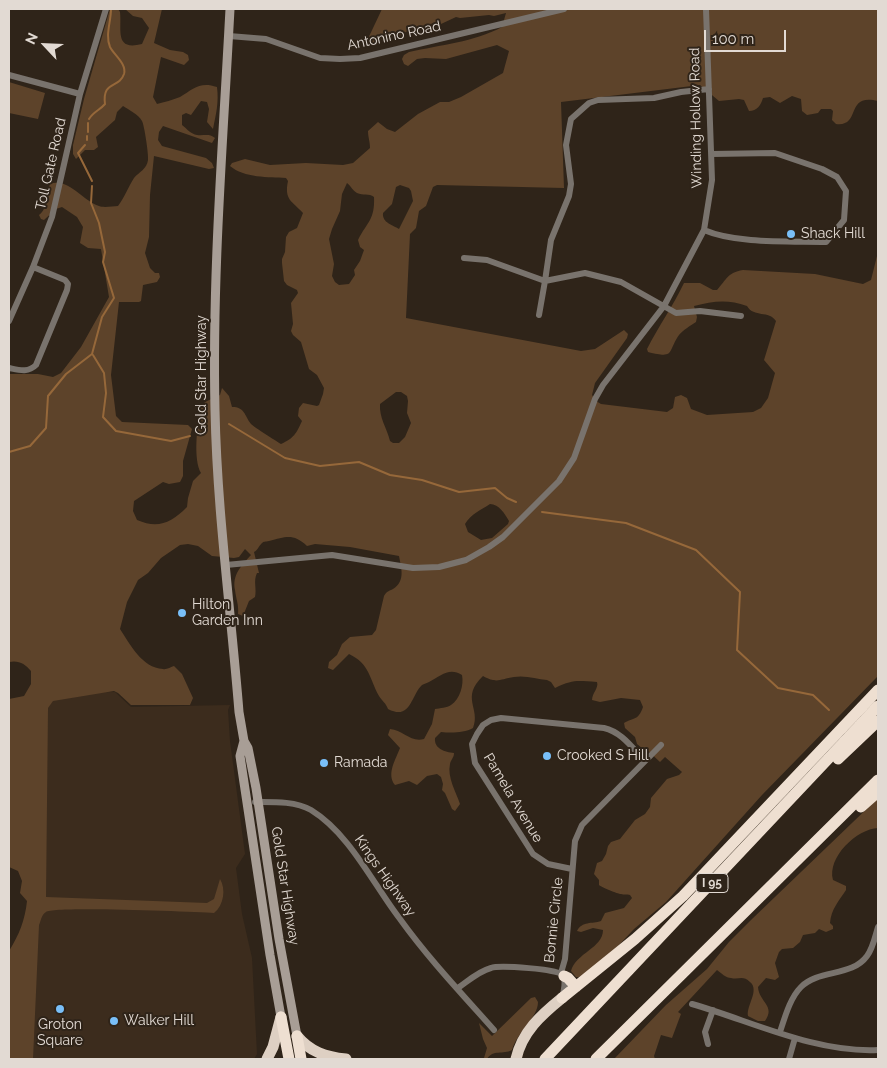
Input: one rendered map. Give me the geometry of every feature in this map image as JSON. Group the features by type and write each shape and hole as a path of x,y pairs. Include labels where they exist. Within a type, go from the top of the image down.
{"highway":[{"path":"516,1059 528,1030 545,1012 655,922 683,896 878,690"},
{"name":"I 95","path":"545,1059 878,706"},
{"path":"562,1041 638,967 830,767 878,721"},
{"path":"596,1059 878,780"},
{"path":"725,932 785,880 878,792"},
{"path":"562,975 568,978 576,987"},
{"path":"267,1059 273,1046 281,1017"},
{"path":"281,1017 289,1059"},
{"path":"297,1036 301,1059"},
{"path":"297,1036 318,1053 346,1059"}],"main road":[{"name":"Gold Star Highway","path":"230,9 215,310 216,442 220,511 239,712 259,802 279,939 297,1036"},
{"name":"Gold Star Highway","path":"244,741 240,756 246,803 281,1017"}],"street":[{"name":"Toll Gate Road","path":"9,321 33,267 52,217 80,94 106,9"},
{"name":"Antonino Road","path":"229,36 266,39 320,58 360,58 564,9"},
{"name":"Winding Hollow Road","path":"226,565 332,555 413,568 439,567 466,560 503,537 563,476 574,458 595,399 664,306 704,230 712,180 706,9"},
{"path":"9,75 80,94"},
{"path":"538,315 546,281 551,240 569,196 571,184 566,145 571,119 589,103 598,100 654,98 681,92 709,89"},
{"path":"704,230 732,238 826,242 844,220 846,191 837,177 822,169 775,153 712,154"},
{"path":"464,258 487,260 546,281 585,273 621,282 676,313 700,311 740,316"},
{"path":"9,368 26,371 36,365 67,290 68,284 65,280 33,267"},
{"name":"Pamela Avenue","path":"572,869 548,864 533,854 475,763 472,744 476,734 491,720 501,718 604,728 621,736 645,761"},
{"path":"572,869 575,841 582,825 661,745"},
{"name":"Kings Highway","path":"246,803 288,803 303,807 312,811 338,834 361,861 400,920 494,1030"},
{"name":"Bonnie Circle","path":"562,975 572,869"},
{"path":"780,1032 792,1001 801,987 815,977 853,968 861,962 867,956 878,927"},
{"path":"458,988 492,967 502,966 562,975 562,998"},
{"path":"692,1004 795,1038 832,1046 878,1050"},
{"path":"708,1044 705,1032 713,1010"},
{"path":"789,1059 795,1038"}],"shaded area":[{"path":"110,9 118,9 120,12 120,32 123,42 133,45 142,44 149,28 142,18 133,16 125,9 162,9 154,43 188,55 189,60 184,65 161,57 153,97 157,104 180,97 201,85 217,87 218,93 213,129 207,122 209,109 207,102 201,101 191,115 186,113 182,115 182,125 195,134 213,136 215,138 212,143 163,126 159,132 158,140 162,146 206,158 212,163 214,168 209,169 154,156 150,195 149,237 145,253 150,268 155,273 159,273 160,277 157,282 143,285 141,301 119,302 111,375 116,416 122,422 188,425 192,429 183,461 183,476 180,482 169,484 163,482 134,501 133,511 137,520 158,524 170,521 187,507 193,481 201,473 196,451 201,408 205,402 220,395 222,388 229,396 232,407 242,410 251,424 281,444 292,438 298,429 302,421 298,416 299,408 303,403 317,406 323,394 324,388 317,375 309,369 301,342 291,331 293,324 291,303 298,293 297,290 287,285 284,281 282,263 286,237 289,232 297,228 303,213 292,203 288,196 288,181 286,178 249,175 230,166 232,163 245,159 270,165 306,163 343,165 353,163 370,148 368,131 378,122 395,132 418,114 440,102 449,102 461,97 503,73 509,51 497,45 446,59 417,59 408,66 404,64 402,59 409,52 468,40 491,32 502,27 506,13 494,16 456,17 441,24 434,23 411,29 399,36 388,37 367,46 365,45 382,9 878,9 878,101 867,100 861,102 849,121 844,124 836,124 832,120 833,111 831,109 821,109 818,113 807,115 802,111 801,99 792,96 780,103 770,97 763,98 758,107 749,111 744,100 719,101 700,85 561,102 564,188 437,185 433,187 426,206 419,211 416,228 410,234 406,318 581,351 595,349 624,330 628,334 627,338 595,383 592,395 596,401 601,404 667,412 673,408 675,397 681,395 687,398 691,409 707,415 753,412 761,408 768,398 775,373 764,360 776,321 770,316 754,312 747,306 733,302 701,304 694,306 697,317 696,322 679,335 667,354 648,352 647,349 684,283 700,283 713,290 717,290 730,275 743,270 815,274 863,284 871,280 878,252 878,676 762,795 666,902 634,929 618,946 579,977 576,977 571,971 574,965 599,941 603,930 593,928 581,932 577,931 579,928 584,924 601,921 605,913 624,908 632,898 630,895 617,893 599,885 599,880 594,874 597,863 602,861 611,842 620,839 635,820 645,814 650,807 651,798 667,779 682,772 665,757 660,762 645,748 643,749 637,744 635,737 625,728 624,723 637,717 641,711 643,707 640,700 621,698 600,702 592,700 597,682 576,681 555,688 547,680 518,677 495,680 483,676 473,691 472,703 475,721 473,728 466,731 441,732 435,738 438,747 444,751 454,753 449,769 452,784 460,804 455,811 442,790 441,777 437,774 427,776 417,785 409,781 395,785 391,776 400,748 388,735 390,729 411,738 424,739 432,724 435,709 449,706 459,696 462,687 462,675 449,672 422,685 410,705 401,712 396,712 388,709 379,696 365,667 356,658 349,654 333,670 328,668 329,662 337,655 342,644 350,637 372,635 376,630 384,596 400,582 399,556 350,547 315,544 307,546 298,539 289,537 263,542 254,552 259,573 257,573 255,579 255,597 249,601 243,616 238,614 234,585 236,575 251,555 245,549 239,557 212,556 198,546 180,545 161,558 148,573 138,580 127,602 120,629 132,648 143,660 156,668 167,669 174,666 182,674 193,698 190,705 131,705 114,691 53,701 48,708 46,897 207,903 214,899 220,879 223,887 222,901 214,913 73,909 44,913 39,925 33,1059 9,1059 9,951 21,927 27,901 20,893 22,881 18,871 9,867 9,699 24,696 31,684 31,671 21,663 9,662 9,374 38,374 53,377 61,373 81,347 109,297 101,249 88,248 80,243 83,227 77,217 62,207 56,209 44,220 41,219 39,215 44,209 50,184 63,184 99,206 118,206 134,178 144,168 148,160 142,121 136,114 123,106 117,112 115,120 96,137 98,147 94,150 85,150 76,159 73,154 73,145","holes":["347,183 357,193 374,197 374,205 372,216 358,240 360,247 364,250 354,270 355,275 349,284 339,285 332,276 334,264 329,239 340,211 342,194","400,185 409,188 413,201 399,229 386,221 383,216 383,213 392,204 396,187","396,392 401,392 407,396 407,413 411,423 405,437 399,443 390,441 382,418 380,404","493,504 501,510 509,521 492,538 481,540 468,532 465,524 473,515"]},
{"path":"9,82 45,93 38,119 9,113"},
{"path":"115,692 131,707 230,705 228,710 230,741 245,854 236,868 242,914 252,958 257,1054 254,1059 28,1059 45,693"},
{"path":"878,798 878,828 861,833 853,839 845,846 835,862 832,871 833,880 846,886 846,890 832,913 830,923 833,929 826,932 819,929 815,933 803,935 800,942 793,948 782,949 775,963 779,977 775,980 766,978 758,987 769,1011 765,1021 758,1021 748,1016 754,989 753,985 748,980 727,977 717,970 678,1012 681,1014 672,1038 661,1035 654,1056 655,1059 614,1059 666,1005 707,969 729,942 751,920"},
{"path":"535,997 538,1002 535,1014 518,1037 512,1050 495,1053 487,1059 482,1059 487,1048 479,1023 492,1036 531,998"}],"waterway":[{"path":"89,119 105,104 108,88 119,82 124,74 122,63 110,47 108,33 111,9"},
{"path":"88,123 88,132"},
{"path":"85,145 78,153 92,181"},
{"path":"9,452 30,446 46,428 48,396 66,374 92,354 102,317 114,298 103,262 105,252 99,223 91,203 92,186"},
{"path":"93,355 104,373 106,393 103,417 116,431 171,441 190,436"},
{"path":"229,424 285,458 320,466 359,462 390,475 422,480 459,492 495,488 507,498 516,502"},
{"path":"542,512 626,523 696,550 740,592 737,650 778,688 813,695 829,710"}],"place":[{"name":"Shack Hill","path":"791,234"},
{"name":"Hilton Garden Inn","path":"182,613"},
{"name":"Crooked S Hill","path":"547,756"},
{"name":"Ramada","path":"324,763"},
{"name":"Groton Square","path":"60,1009"},
{"name":"Walker Hill","path":"114,1021"}]}
